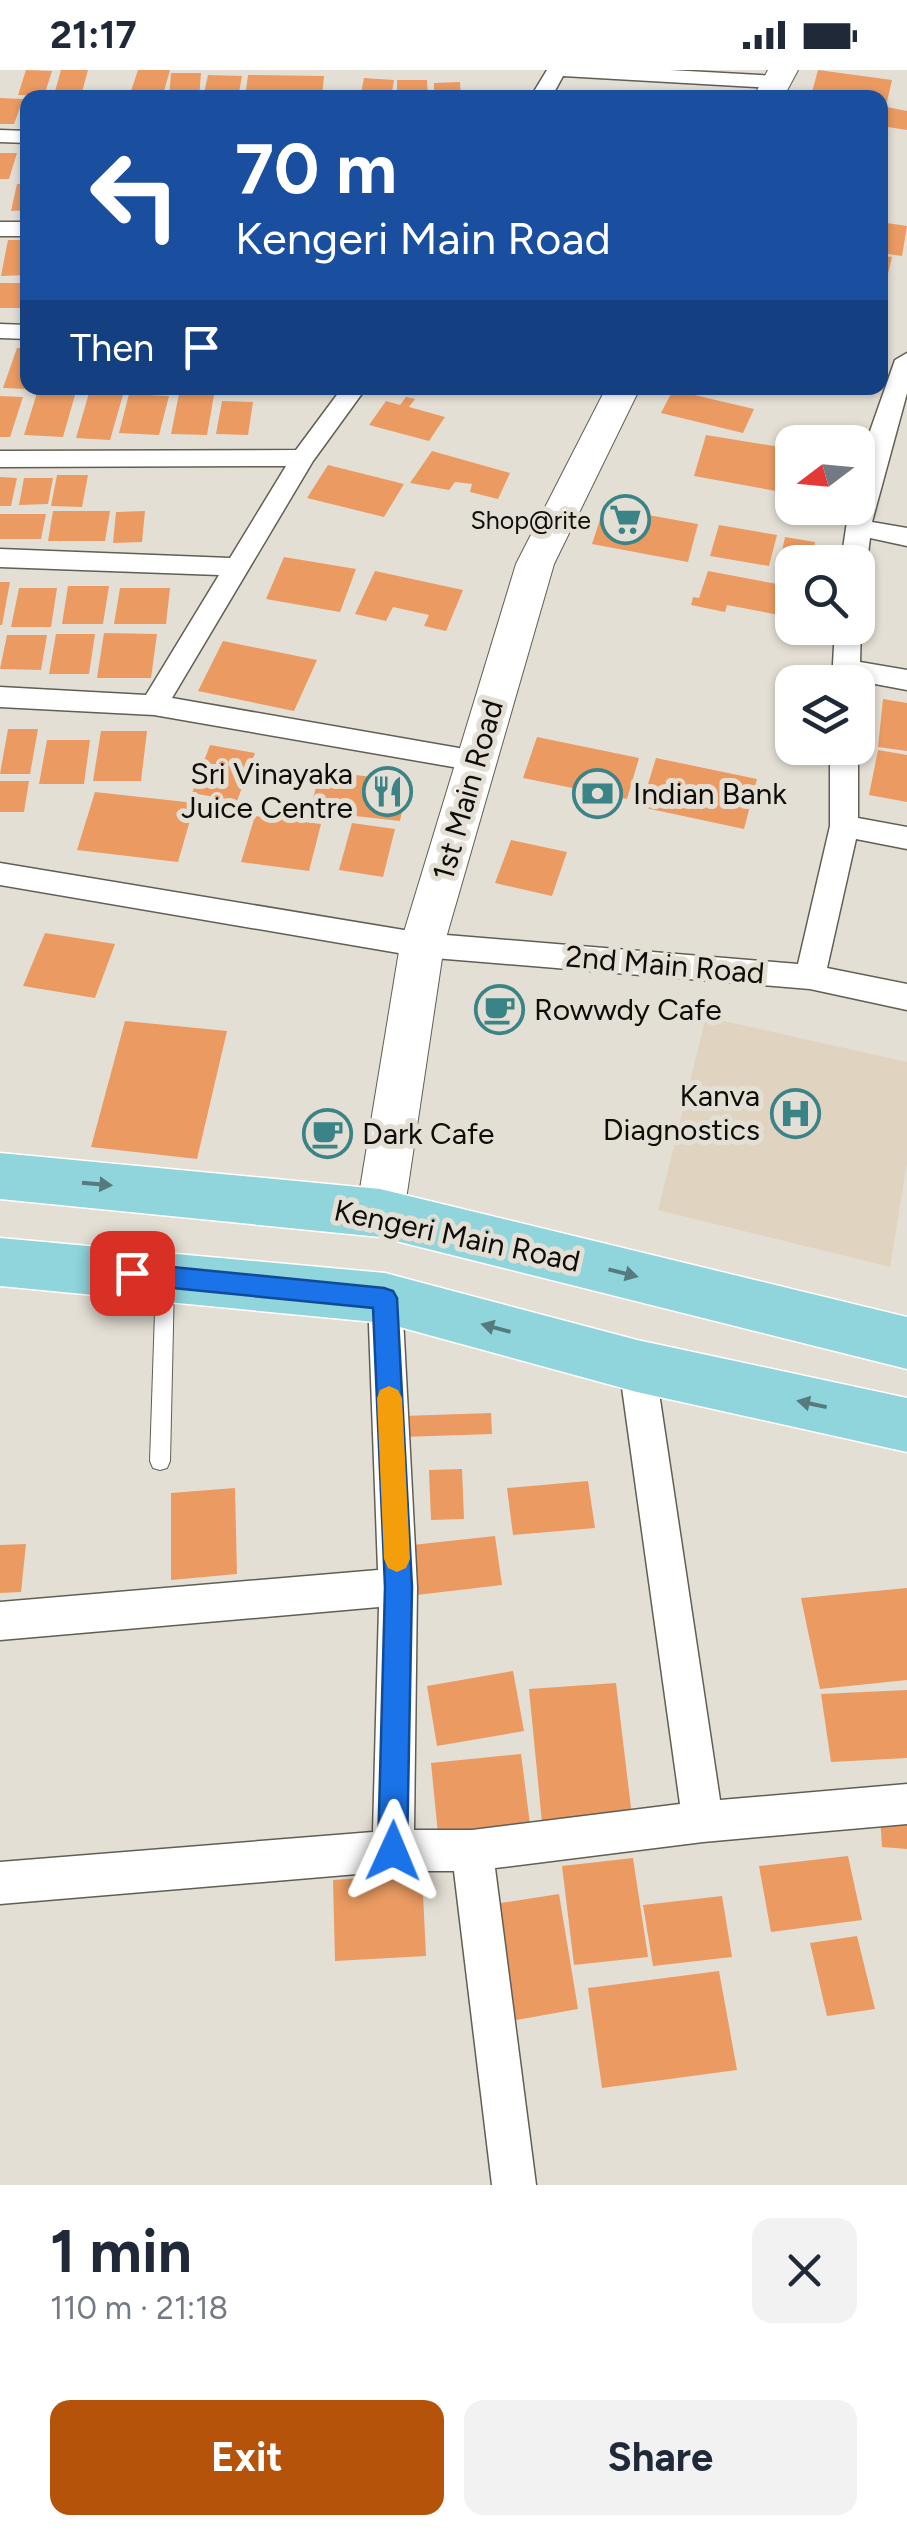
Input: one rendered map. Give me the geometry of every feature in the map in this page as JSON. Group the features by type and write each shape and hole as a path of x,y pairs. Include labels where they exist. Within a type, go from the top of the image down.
{"main road":[{"name":"1st Main Road","path":"380,1213 422,945 535,564 620,395"},
{"name":"Kengeri Main Road","path":"0,1176 380,1213 907,1342"},
{"path":"0,1262 384,1298 637,1366 907,1425"}],"street":[{"path":"560,70 775,83"},
{"path":"855,545 878,441 907,360"},
{"path":"154,705 303,458 349,395"},
{"path":"878,441 907,446"},
{"path":"0,459 303,458"},
{"path":"857,527 907,537"},
{"path":"0,558 237,566"},
{"path":"875,678 907,680"},
{"path":"0,697 154,705 476,761"},
{"path":"810,977 844,826 844,765"},
{"path":"844,826 907,838"},
{"name":"2nd Main Road","path":"0,874 422,945 810,977 907,997"},
{"path":"384,1298 398,1587 393,1851"},
{"path":"637,1366 703,1822"},
{"path":"0,1622 398,1587"},
{"path":"0,1883 393,1851 472,1850 703,1822 907,1804"},
{"path":"472,1850 514,2185"}],"lane":[{"path":"160,1461 166,1276"}],"shaded area":[{"name":"Kanva Diagnostics","path":"706,1017 907,1062 907,1163 890,1267 658,1210"}],"building":[{"path":"26,70 52,71 46,90 20,90 18,95"},
{"path":"61,70 88,70 83,90 55,90"},
{"path":"138,70 170,70 164,90 131,90"},
{"path":"818,70 892,80 888,98 888,90 813,90"},
{"path":"171,73 201,73 200,90 170,90"},
{"path":"208,75 242,76 239,90 205,90"},
{"path":"248,75 324,76 323,90 246,90"},
{"path":"364,78 394,80 392,90 362,90"},
{"path":"397,80 427,80 428,90 397,90"},
{"path":"460,82 460,90 434,90 434,83"},
{"path":"0,98 20,99 14,124 0,124"},
{"path":"888,107 907,111 907,130 888,127"},
{"path":"0,153 17,153 9,179 0,179"},
{"path":"17,184 20,184 20,210 11,211"},
{"path":"888,223 907,226 902,256 888,254"},
{"path":"8,240 20,240 20,275 1,276"},
{"path":"0,283 20,283 20,308 0,308"},
{"path":"17,348 20,348 20,389 3,388"},
{"path":"36,395 75,395 63,437 24,435"},
{"path":"88,395 123,395 110,440 76,438"},
{"path":"129,395 169,396 159,435 119,433"},
{"path":"179,395 214,395 207,435 171,434"},
{"path":"670,395 694,395 754,409 743,433 661,413"},
{"path":"0,396 23,397 10,437 0,437"},
{"path":"406,397 415,399 409,407 445,417 429,441 369,425 386,401 400,405"},
{"path":"222,401 253,402 248,435 216,434"},
{"path":"706,435 775,446 775,491 694,476"},
{"path":"432,451 510,473 498,499 470,492 472,484 455,482 449,490 410,483"},
{"path":"328,465 404,484 384,517 307,498"},
{"path":"57,475 88,475 82,507 51,506"},
{"path":"0,477 17,478 11,506 0,506"},
{"path":"24,478 53,478 48,504 19,505"},
{"path":"604,507 698,524 688,562 592,544"},
{"path":"53,511 110,511 105,541 48,541"},
{"path":"145,511 142,542 113,543 116,512"},
{"path":"0,514 46,514 41,539 0,539"},
{"path":"719,525 777,535 769,566 710,556"},
{"path":"785,537 815,542 814,545 783,545"},
{"path":"284,557 356,569 340,612 266,599"},
{"path":"375,571 463,590 446,631 424,626 429,615 393,607 386,621 355,614"},
{"path":"708,571 775,584 775,614 727,605 725,612 691,605 693,597 699,598"},
{"path":"0,582 10,582 2,625 0,625"},
{"path":"68,586 109,586 103,624 62,624"},
{"path":"19,588 57,588 51,627 11,627"},
{"path":"120,588 170,588 166,624 114,624"},
{"path":"104,633 157,634 151,678 97,678"},
{"path":"56,634 95,634 89,674 49,674"},
{"path":"7,635 47,635 41,670 0,669"},
{"path":"223,641 317,660 294,711 198,691"},
{"path":"883,699 907,703 907,751 878,747"},
{"path":"8,729 38,729 30,774 0,774"},
{"path":"101,731 147,731 141,781 93,781"},
{"path":"537,737 639,758 627,799 523,778"},
{"path":"47,740 90,740 84,784 39,784"},
{"path":"210,745 255,753 237,801 192,793"},
{"path":"878,750 907,755 907,802 869,795"},
{"path":"656,758 757,779 744,829 641,807"},
{"path":"320,771 408,781 400,821 310,811"},
{"path":"0,781 29,781 24,812 0,812"},
{"path":"95,792 195,803 178,862 77,850"},
{"path":"255,816 321,824 309,871 241,862"},
{"path":"352,823 395,829 383,877 339,870"},
{"path":"511,840 567,852 552,896 495,883"},
{"path":"45,933 115,944 95,998 23,986"},
{"path":"125,1021 227,1031 197,1159 91,1147"},
{"path":"491,1413 492,1434 402,1437 402,1416"},
{"path":"462,1469 464,1519 431,1520 429,1470"},
{"path":"588,1481 595,1528 513,1535 507,1488"},
{"path":"235,1488 237,1574 171,1580 171,1493"},
{"path":"495,1536 502,1585 408,1596 403,1546"},
{"path":"26,1544 21,1592 0,1593 0,1545"},
{"path":"907,1588 907,1680 820,1689 801,1598"},
{"path":"513,1671 524,1731 437,1746 427,1686"},
{"path":"616,1683 632,1816 542,1823 529,1689"},
{"path":"907,1690 907,1758 831,1762 821,1694"},
{"path":"521,1754 530,1824 438,1834 431,1763"},
{"path":"880,1816 907,1817 907,1849 882,1847"},
{"path":"848,1856 862,1920 771,1932 759,1866"},
{"path":"633,1858 648,1957 574,1965 562,1866"},
{"path":"422,1874 426,1956 335,1961 333,1880"},
{"path":"559,1894 578,2009 505,2022 488,1905"},
{"path":"722,1896 732,1957 653,1966 643,1905"},
{"path":"857,1936 875,2009 827,2016 810,1943"},
{"path":"719,1971 737,2070 602,2088 588,1988"}],"slow traffic":[{"path":"389,1398 397,1559"}],"place":[{"name":"Shop@rite","path":"626,520"},
{"name":"Sri Vinayaka Juice Centre","path":"388,791"},
{"name":"Indian Bank","path":"598,794"},
{"name":"Rowwdy Cafe","path":"499,1010"},
{"name":"Kanva Diagnostics","path":"795,1113"},
{"name":"Dark Cafe","path":"327,1134"}],"route":[{"path":"132,1273 384,1298 398,1587 393,1851"}]}
